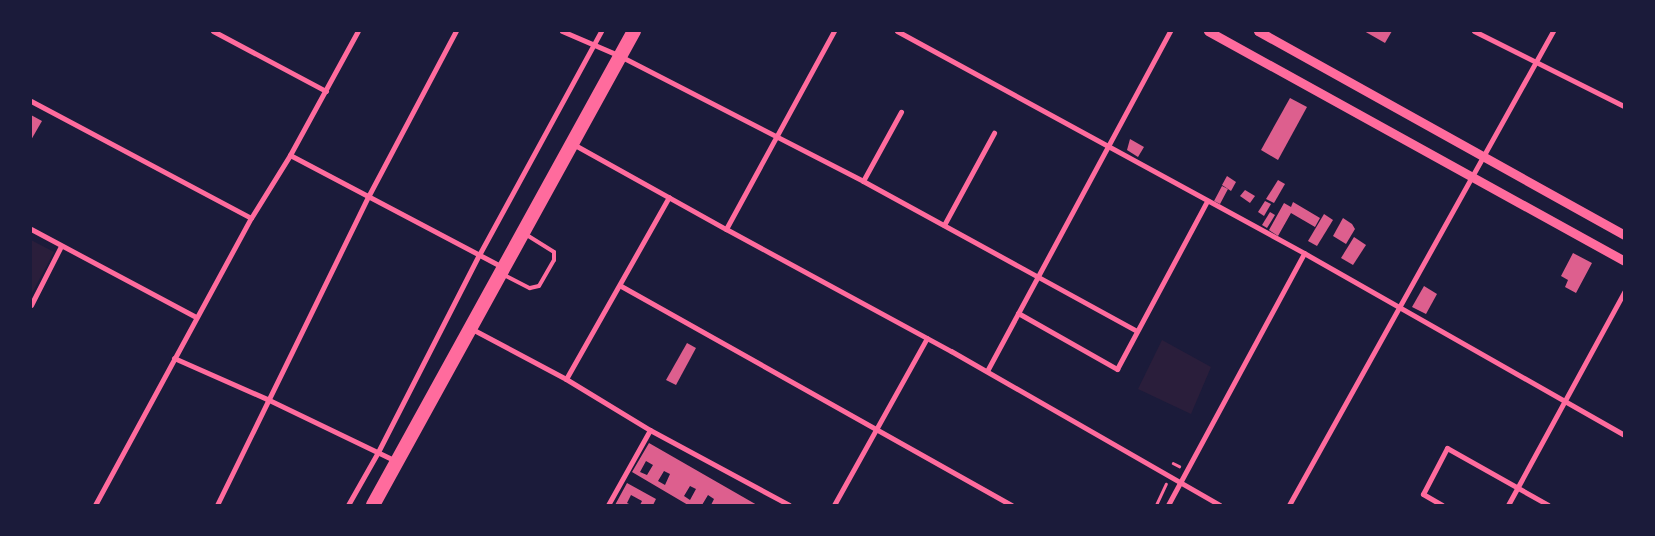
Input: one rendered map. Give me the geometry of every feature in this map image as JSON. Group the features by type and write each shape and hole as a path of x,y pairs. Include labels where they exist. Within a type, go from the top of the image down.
{"highway":[{"path":"373,505 521,232 634,31"}],"street":[{"path":"213,31 326,91"},
{"path":"95,505 196,317 251,218 290,155 358,31"},
{"path":"217,505 267,399 369,195 456,31"},
{"path":"562,31 620,56 863,181 1138,331"},
{"path":"348,505 378,452 479,255 601,31"},
{"path":"726,229 834,31"},
{"path":"897,31 1304,253 1624,434"},
{"path":"987,371 1170,31"},
{"path":"1208,31 1624,261"},
{"path":"1258,31 1624,235"},
{"path":"1474,31 1624,106"},
{"path":"1289,505 1482,156 1554,31"},
{"path":"31,101 251,218"},
{"path":"863,181 900,112"},
{"path":"944,225 994,133"},
{"path":"571,142 987,371 1220,505"},
{"path":"290,155 369,195 479,255 501,270"},
{"path":"566,379 621,286 669,197"},
{"path":"1018,314 1117,369 1207,201"},
{"path":"31,229 196,317"},
{"path":"31,305 61,246"},
{"path":"1168,505 1304,253"},
{"path":"621,286 1012,505"},
{"path":"1508,505 1624,292"},
{"path":"470,327 566,379 650,430 789,505"},
{"path":"834,505 927,338"},
{"path":"174,358 267,399 397,461"},
{"path":"608,505 650,430"},
{"path":"1442,505 1423,494 1447,448 1548,505"}],"lane":[{"path":"501,270 530,288 539,286 554,260 554,252 521,232"}],"path":[{"path":"1156,505 1166,485 1164,480"}],"shaded area":[{"path":"31,240 54,252 31,295"},
{"path":"1162,340 1211,367 1191,414 1138,389"}],"building":[{"path":"1364,31 1392,31 1385,43"},
{"path":"1290,98 1307,107 1278,160 1261,150"},
{"path":"31,115 42,121 31,140"},
{"path":"1130,139 1144,147 1138,157 1127,150"},
{"path":"1227,176 1236,182 1231,191 1222,185"},
{"path":"1278,180 1285,184 1274,203 1266,199"},
{"path":"1222,186 1228,189 1220,204 1214,201"},
{"path":"1245,190 1255,196 1250,203 1240,196"},
{"path":"1265,201 1271,204 1264,216 1258,212"},
{"path":"1293,202 1320,218 1315,227 1291,213 1278,236 1269,230 1284,203 1291,207"},
{"path":"1270,212 1275,215 1267,228 1262,225"},
{"path":"1324,214 1333,220 1317,246 1308,241"},
{"path":"1343,218 1352,224 1355,229 1346,244 1333,236"},
{"path":"1354,237 1366,245 1353,265 1341,258"},
{"path":"1573,253 1592,263 1576,293 1565,287 1568,280 1561,276"},
{"path":"1424,286 1437,294 1426,314 1412,307"},
{"path":"687,343 696,348 676,385 666,380"},
{"path":"649,443 757,505 711,505 714,499 708,495 702,505 688,505 632,472","holes":["646,461 653,465 647,475 640,472","664,471 670,474 665,485 658,481","690,486 696,489 690,500 684,496"]},
{"path":"627,483 656,499 653,505 640,505 642,501 631,495 627,503 631,505 615,505"}]}
